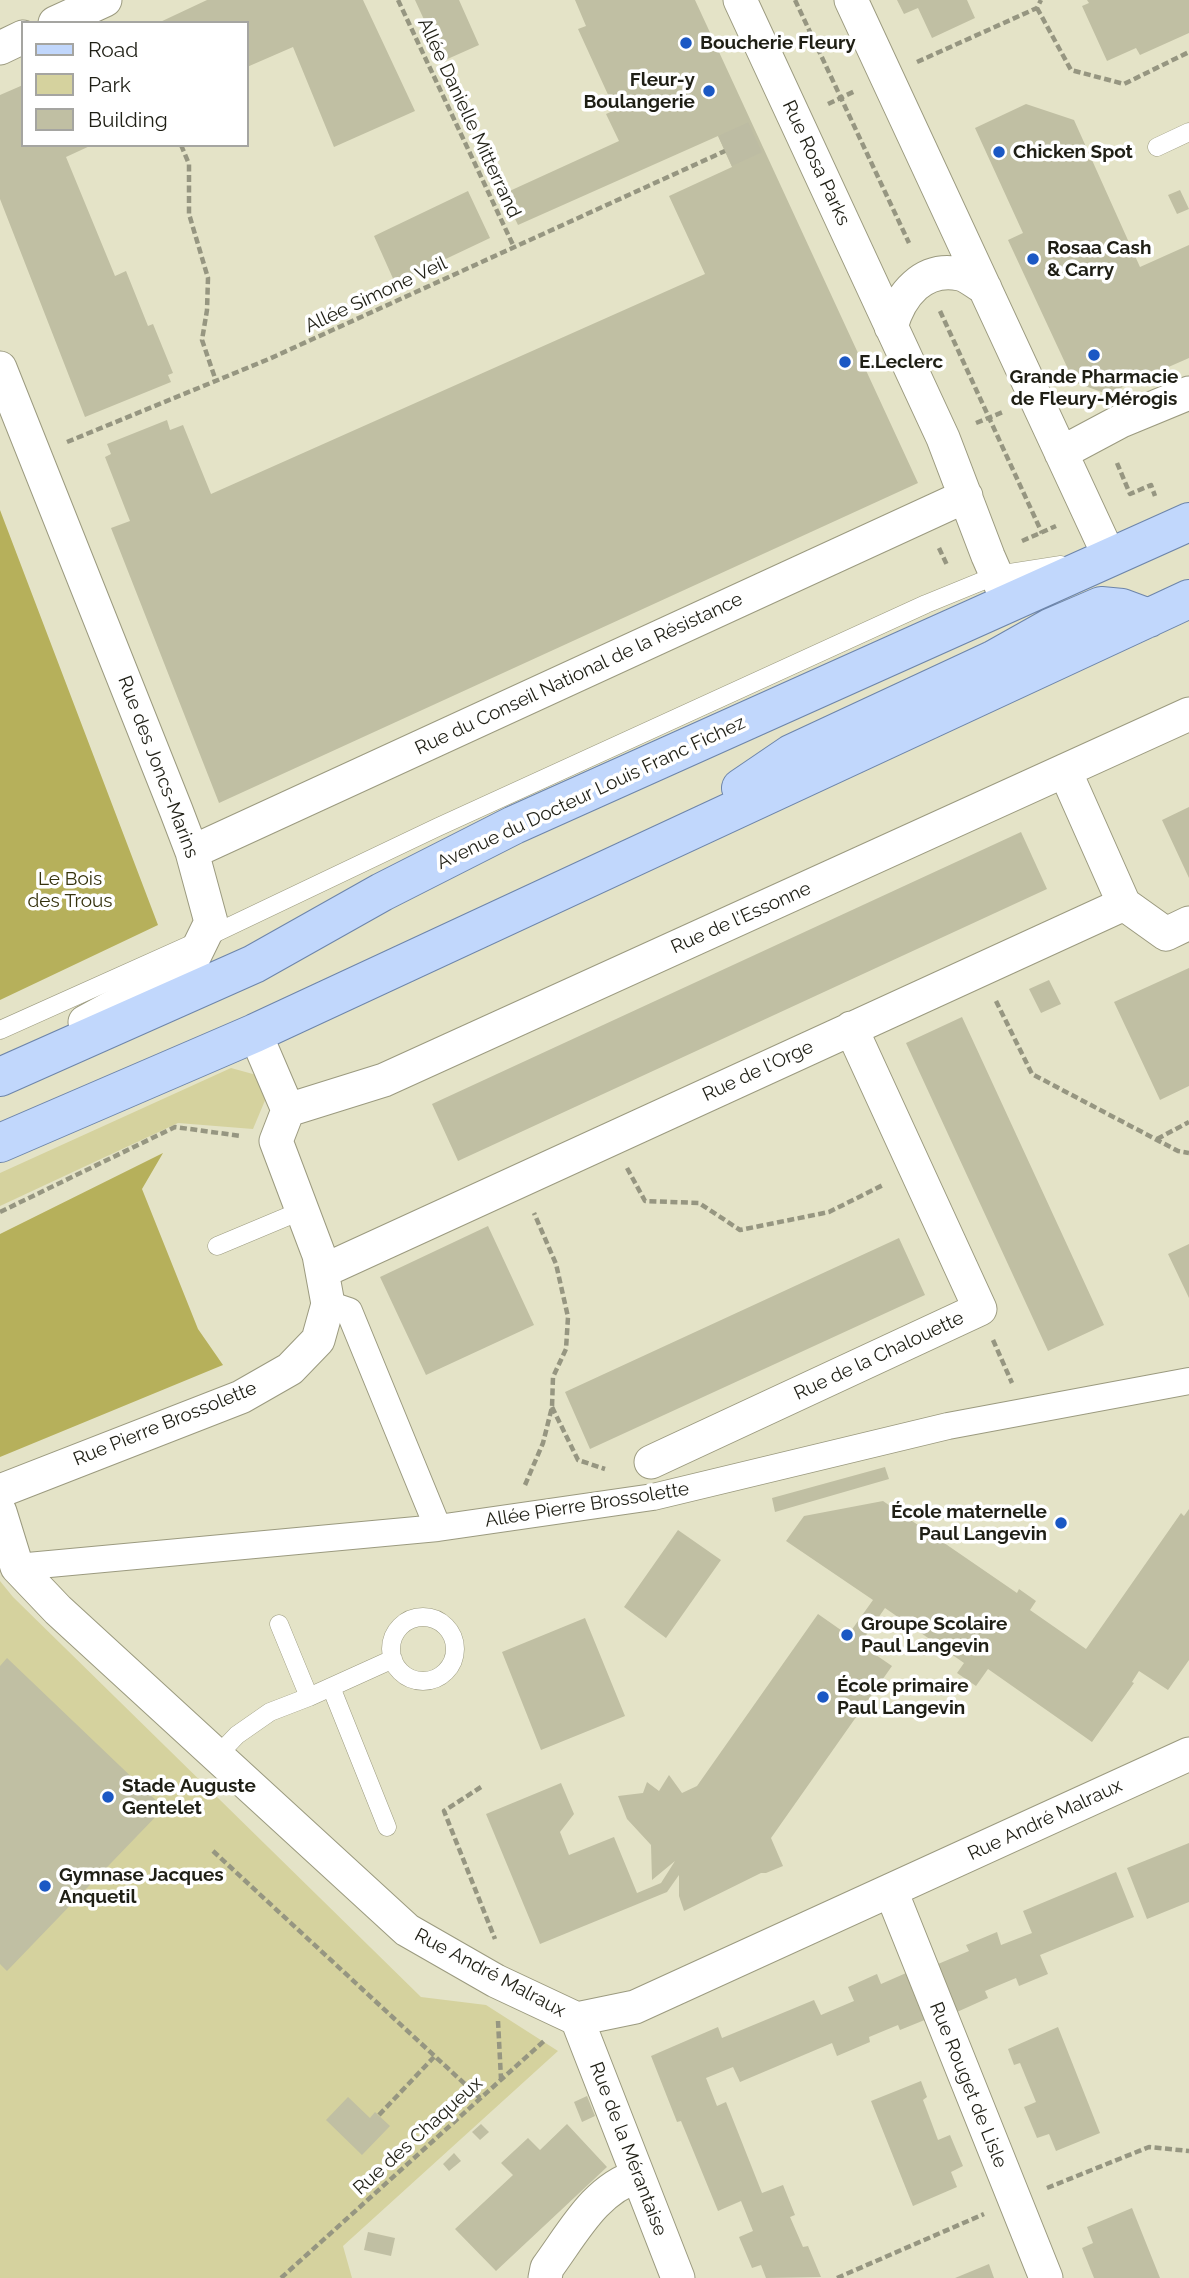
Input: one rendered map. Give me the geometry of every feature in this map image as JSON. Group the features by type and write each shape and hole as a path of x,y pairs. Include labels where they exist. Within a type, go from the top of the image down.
{"main road":[{"name":"Avenue du Docteur Louis Franc Fichez","path":"0,1077 254,964 382,892 514,825 1003,589 1110,558 1180,526"},
{"path":"1101,607 1112,592 1115,576 1110,558"},
{"path":"1003,589 1020,619 1034,627 1050,628"},
{"path":"0,1143 255,1033 1189,598"},
{"path":"654,848 790,754 993,660 1050,628 1101,607 1122,608 1149,618"}],"street":[{"path":"59,21 104,0"},
{"name":"Rue Rosa Parks","path":"740,0 943,438 1003,589"},
{"path":"851,0 1110,558"},
{"path":"0,48 21,38"},
{"path":"891,327 897,306 909,290 924,279 942,272 962,275 985,288"},
{"name":"Rue des Joncs-Marins","path":"0,368 192,852 211,922 190,965 0,1068"},
{"path":"1061,453 1102,431 1189,393"},
{"name":"Rue du Conseil National de la Résistance","path":"192,852 966,496"},
{"name":"Rue de l'Essonne","path":"288,1110 384,1080 1189,714"},
{"path":"1065,771 1124,904 1166,934 1189,923"},
{"name":"Rue de l'Orge","path":"323,1271 1124,904"},
{"name":"Rue de la Chalouette","path":"651,1462 980,1309 851,1028"},
{"path":"255,1033 288,1110 276,1141 323,1271 328,1304 349,1311 438,1528"},
{"name":"Rue Pierre Brossolette","path":"0,1491 241,1397 290,1369 318,1340 328,1304"},
{"name":"Allée Pierre Brossolette","path":"17,1567 438,1528 653,1497 948,1426 1189,1381"},
{"name":"Rue André Malraux","path":"0,1512 17,1567 58,1610 407,1930 496,1981 577,2019 635,2007 1189,1754"},
{"name":"Rue Rouget de Lisle","path":"891,1891 1046,2278"},
{"name":"Rue de la Mérantaise","path":"577,2019 678,2278"},
{"path":"544,2278 547,2268 601,2195 620,2181 638,2176"}],"lane":[{"path":"1157,147 1189,132"},
{"path":"0,1030 203,939 451,821 926,604 1003,589"},
{"path":"217,1246 303,1210"},
{"path":"279,1624 309,1697"},
{"path":"216,1757 237,1735 270,1712 393,1659"},
{"path":"331,1687 387,1827"}],"path":[{"name":"Allée Danielle Mitterrand","path":"398,0 514,247"},
{"path":"795,0 909,243"},
{"path":"795,119 1037,8 1041,0"},
{"path":"1037,8 1071,70 1124,84 1189,52"},
{"path":"182,147 189,164 189,214 208,278 202,340 216,381"},
{"name":"Allée Simone Veil","path":"35,455 269,359 725,151"},
{"path":"937,306 1042,533"},
{"path":"943,438 1034,398"},
{"path":"1102,431 1130,494 1151,485 1180,526"},
{"path":"981,969 1032,1074 1178,1151 1189,1153"},
{"path":"1156,1139 1189,1122"},
{"path":"0,1212 175,1127 276,1141"},
{"path":"611,1139 645,1201 699,1203 740,1230 829,1212 916,1169"},
{"path":"510,1518 543,1443 552,1407 553,1377 566,1349 568,1317 555,1264 520,1180"},
{"path":"980,1309 1005,1369 1027,1412"},
{"path":"552,1407 578,1460 601,1470 651,1462"},
{"path":"481,1787 444,1811 504,1960 496,1981 501,2080"},
{"path":"213,1851 480,2098"},
{"name":"Rue des Chaqueux","path":"281,2278 555,2031 577,2019"},
{"path":"379,2115 434,2057"}],"green space":[{"name":"Le Bois des Trous","path":"0,510 158,925 0,1000"},
{"path":"231,1068 260,1076 266,1098 253,1129 178,1123 0,1206 0,1173"},
{"path":"163,1153 142,1189 198,1329 223,1365 0,1457 0,1234"},
{"name":"Stade Auguste Gentelet","path":"0,1581 13,1597 421,1997 486,2005 558,2051 343,2246 352,2278 0,2278"}],"building":[{"path":"207,0 363,0 415,111 334,147 293,47 248,67 248,21 162,21"},
{"path":"415,0 459,0 479,45 443,61"},
{"path":"575,0 695,0 918,483 219,803 111,528 130,521 105,457 111,454 107,444 167,420 170,430 183,425 211,494 705,274 669,196 732,167 718,136 518,225 503,194 619,141 606,114 615,110 578,29 586,26"},
{"path":"897,0 967,0 975,18 932,38 918,8 904,14"},
{"path":"1087,0 1189,0 1189,33 1140,55 1136,48 1107,61 1082,6 1089,3"},
{"path":"21,86 21,147 88,147 66,157 115,276 126,271 148,326 153,324 173,373 168,375 171,382 85,417 0,199 0,95"},
{"path":"1026,104 1074,120 1140,267 1189,245 1189,358 1107,394 1074,382 1008,240 1023,233 975,128"},
{"path":"1180,190 1189,209 1177,214 1168,195"},
{"path":"468,191 490,238 395,283 374,236"},
{"path":"1189,807 1189,878 1162,820"},
{"path":"1021,832 1047,889 458,1161 432,1104"},
{"path":"1189,968 1189,1086 1160,1100 1114,1002"},
{"path":"1049,980 1061,1004 1041,1013 1029,989"},
{"path":"962,1017 1104,1325 1048,1351 906,1043"},
{"path":"488,1226 534,1325 426,1375 380,1277"},
{"path":"899,1238 925,1295 590,1449 565,1392"},
{"path":"1189,1244 1189,1298 1168,1254"},
{"path":"885,1467 889,1479 775,1512 772,1498"},
{"path":"883,1501 1017,1593 1019,1589 1036,1601 1030,1610 1086,1649 1181,1513 1184,1516 1189,1509 1189,1660 1168,1690 1139,1671 1132,1682 1134,1683 1092,1742 988,1669 976,1686 957,1673 964,1663 885,1608 860,1644 892,1666 771,1838 783,1866 761,1873 684,1911 679,1896 679,1875 667,1892 540,1944 486,1814 561,1783 574,1814 560,1832 569,1855 614,1837 637,1893 661,1883 675,1861 652,1880 651,1845 627,1819 618,1796 643,1793 647,1782 659,1791 669,1775 682,1793 697,1786 818,1614 848,1635 873,1600 786,1541 804,1516"},
{"path":"678,1530 721,1560 666,1638 624,1607"},
{"path":"585,1618 625,1716 541,1750 502,1652"},
{"name":"Gymnase Jacques Anquetil","path":"7,1658 164,1808 7,1971 0,1964 0,1666"},
{"path":"1189,1843 1189,1902 1147,1919 1127,1868"},
{"path":"1116,1872 1134,1917 1040,1955 1048,1974 1019,1986 1016,1978 985,1991 988,1998 957,2012 938,1964 969,1951 966,1945 997,1932 1001,1945 1032,1933 1023,1911"},
{"path":"913,1970 932,2017 900,2030 898,2025 869,2037 870,2042 837,2056 832,2043 740,2082 733,2067 706,2078 717,2106 726,2102 762,2193 783,2185 795,2215 790,2217 803,2247 808,2246 821,2277 766,2278 761,2265 752,2268 739,2237 753,2231 741,2201 718,2211 681,2121 677,2122 651,2056 718,2027 722,2038 814,2000 821,2015 854,2001 848,1987 877,1974 881,1984"},
{"path":"1058,2027 1100,2133 1056,2151 1049,2134 1037,2138 1024,2107 1036,2102 1020,2063 1014,2065 1008,2049"},
{"path":"921,2081 927,2097 923,2100 938,2140 950,2135 963,2166 951,2172 957,2187 913,2206 871,2101"},
{"path":"587,2096 595,2116 582,2122 574,2102"},
{"path":"348,2097 370,2118 375,2112 390,2126 362,2155 326,2120"},
{"path":"481,2124 489,2132 480,2140 472,2132"},
{"path":"567,2124 607,2167 496,2271 455,2229 513,2175 501,2163 528,2138 540,2150"},
{"path":"454,2153 461,2161 449,2171 443,2164"},
{"path":"1132,2208 1160,2278 1094,2278 1082,2248 1093,2243 1087,2227"},
{"path":"368,2232 395,2238 391,2256 364,2250"},
{"path":"989,2264 994,2278 955,2278"}],"tunnel":[{"path":"725,151 758,136"}],"place":[{"name":"Boucherie Fleury","path":"686,43"},
{"name":"Fleur-y Boulangerie","path":"709,91"},
{"name":"Chicken Spot","path":"999,152"},
{"name":"Rosaa Cash & Carry","path":"1033,259"},
{"name":"Grande Pharmacie de Fleury-Mérogis","path":"1094,355"},
{"name":"E.Leclerc","path":"845,362"},
{"name":"École maternelle Paul Langevin","path":"1061,1523"},
{"name":"Groupe Scolaire Paul Langevin","path":"847,1635"},
{"name":"École primaire Paul Langevin","path":"823,1697"},
{"name":"Stade Auguste Gentelet","path":"108,1797"},
{"name":"Gymnase Jacques Anquetil","path":"45,1886"}]}
